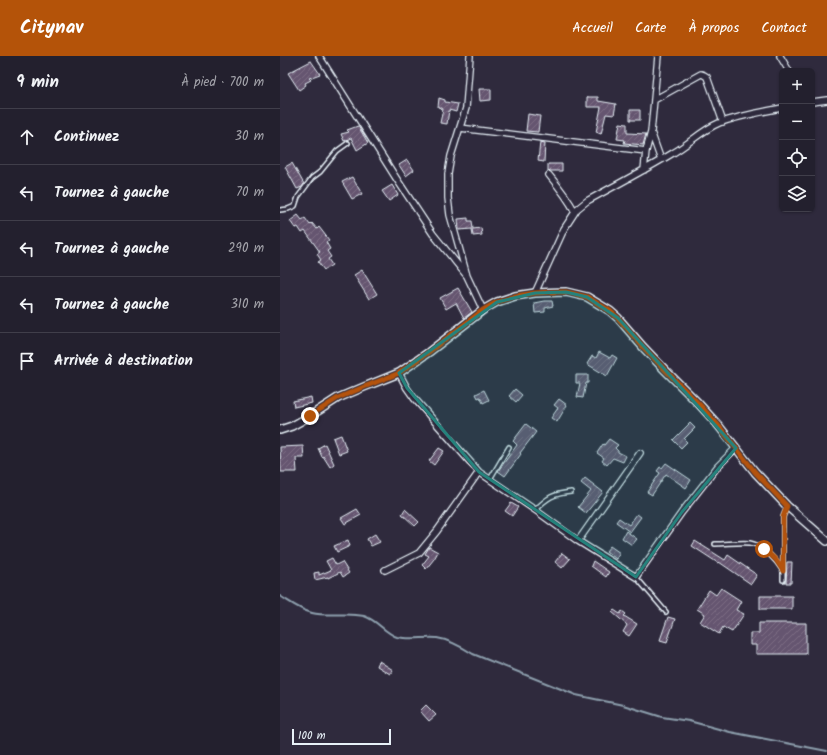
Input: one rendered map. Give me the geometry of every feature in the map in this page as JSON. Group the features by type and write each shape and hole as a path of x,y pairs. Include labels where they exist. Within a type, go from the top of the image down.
{"street":[{"path":"319,56 433,234 467,276"},
{"path":"470,56 466,108 451,156 448,174 448,198 450,215 467,276 483,310"},
{"path":"644,170 646,151 651,132 658,56"},
{"path":"780,56 787,68"},
{"path":"654,100 701,74 707,77 723,122"},
{"path":"815,102 827,100"},
{"path":"535,293 564,229 577,209 587,201 662,160 706,130 723,122 779,109"},
{"path":"460,128 646,151"},
{"path":"651,132 662,160"},
{"path":"549,175 562,191 575,212"},
{"path":"280,430 292,426 338,398 399,373 483,310 497,302 515,296 535,293 566,292 587,297 610,311 618,318 643,347 718,425 755,472 787,506 827,541"},
{"path":"399,373 414,398 479,472 578,541 636,577 682,512 713,472 736,448"},
{"path":"578,541 640,454"},
{"path":"385,570 419,554 479,472"}],"lane":[{"path":"280,210 295,206 298,197 312,178 320,172 337,151 348,143"},
{"path":"490,479 509,447"},
{"path":"535,510 545,500 558,494 571,492"},
{"path":"783,580 783,517 787,506"},
{"path":"715,544 751,543 764,549 776,560 783,571"},
{"path":"636,577 666,612"}],"highlighted area":[{"path":"566,292 587,297 618,318 736,448 682,512 636,577 479,472 407,388 399,373 497,302 535,293"}],"building":[{"path":"311,61 320,74 309,78 311,80 305,83 306,85 299,90 288,73"},
{"path":"479,89 491,89 491,100 480,101"},
{"path":"587,97 598,97 598,101 616,104 614,115 606,114 601,134 596,132 601,107 587,107"},
{"path":"439,98 445,100 445,102 458,104 456,112 449,110 447,124 440,123 443,109 438,107"},
{"path":"630,110 640,110 640,120 630,120"},
{"path":"528,114 540,116 538,132 526,131"},
{"path":"620,123 627,124 627,133 646,134 643,145 624,143 625,140 617,139"},
{"path":"358,126 368,143 357,150 351,138 344,141 341,134 349,132 347,130"},
{"path":"540,142 545,143 544,162 538,161"},
{"path":"407,160 414,170 406,176 399,165"},
{"path":"292,163 304,184 302,187 297,189 285,167"},
{"path":"548,164 562,164 562,171 548,171"},
{"path":"352,177 362,194 352,199 342,182"},
{"path":"392,185 398,195 389,201 382,191"},
{"path":"298,215 302,220 305,218 310,225 312,223 317,229 319,227 329,240 326,242 330,249 327,251 331,257 328,259 332,265 324,270 318,262 321,260 317,254 320,252 305,231 302,233 298,227 295,228 290,221"},
{"path":"468,218 468,221 472,221 473,229 481,228 482,235 473,236 472,229 459,230 458,219"},
{"path":"362,270 377,294 369,299 354,275"},
{"path":"458,288 472,312 464,318 456,303 446,309 440,298"},
{"path":"552,301 553,306 545,308 545,312 535,313 534,303"},
{"path":"599,352 610,358 612,355 617,358 607,376 587,364 592,356 596,358"},
{"path":"576,375 588,375 588,383 586,383 583,398 577,397 580,383 576,383"},
{"path":"515,389 522,395 516,402 509,396"},
{"path":"484,390 489,400 483,403 480,397 478,398 476,394"},
{"path":"311,397 312,403 294,407 293,401"},
{"path":"559,399 567,405 557,422 551,418 558,408 554,405"},
{"path":"690,423 695,428 684,439 687,442 681,448 673,440"},
{"path":"526,424 536,432 505,476 498,471 517,445 513,441"},
{"path":"341,435 347,451 339,454 333,438"},
{"path":"609,439 618,445 615,448 618,452 626,456 623,462 613,458 607,465 602,461 604,458 597,453 603,444 604,445"},
{"path":"325,444 334,464 330,467 323,456 322,457 318,448"},
{"path":"303,446 304,458 296,458 297,472 281,472 280,447"},
{"path":"439,448 444,451 434,465 429,461"},
{"path":"666,463 691,480 686,488 666,474 652,495 647,492 660,473 657,471"},
{"path":"585,478 603,492 586,513 578,507 591,491 581,483"},
{"path":"511,503 518,507 512,516 505,511"},
{"path":"357,509 361,515 345,524 341,518"},
{"path":"405,509 419,522 415,526 402,514"},
{"path":"637,514 641,517 630,532 616,522 619,518 629,525"},
{"path":"626,531 637,539 632,545 622,538"},
{"path":"375,534 380,542 371,546 367,539"},
{"path":"348,540 350,546 337,552 334,546"},
{"path":"695,541 725,560 728,555 757,575 751,584 692,546"},
{"path":"610,546 620,553 616,559 606,551"},
{"path":"429,547 438,552 426,569 422,565 429,556 425,554"},
{"path":"562,553 570,559 562,568 555,562"},
{"path":"332,558 336,565 342,562 349,573 343,577 340,572 328,578 315,580 314,573 319,572 319,575 331,570 326,561"},
{"path":"593,561 609,572 606,577 591,566"},
{"path":"787,562 792,562 791,583 786,583"},
{"path":"721,588 741,601 736,610 744,614 732,632 723,627 719,634 700,622 705,614 697,609 709,590 716,595"},
{"path":"760,596 792,596 792,609 760,609"},
{"path":"614,610 620,614 622,611 626,614 624,616 637,624 629,636 623,632 627,625 612,612"},
{"path":"668,617 675,619 667,642 660,640"},
{"path":"759,623 806,623 806,654 756,654 756,645 750,645 750,633 759,633"},
{"path":"379,661 393,670 390,674 377,666"},
{"path":"426,705 436,715 429,721 420,711"}],"waterway":[{"path":"280,596 299,608 312,613 325,615 351,614 364,616 373,620 389,633 397,637 437,638 447,640 473,654 576,695 623,705 662,717 689,721 730,732 827,751"}],"route":[{"path":"310,416 338,398 399,373 483,310 497,302 515,296 552,292 566,292 587,297 610,311 618,318 643,347 718,425 755,472 787,506 783,517 783,571 776,560 764,549"}]}
